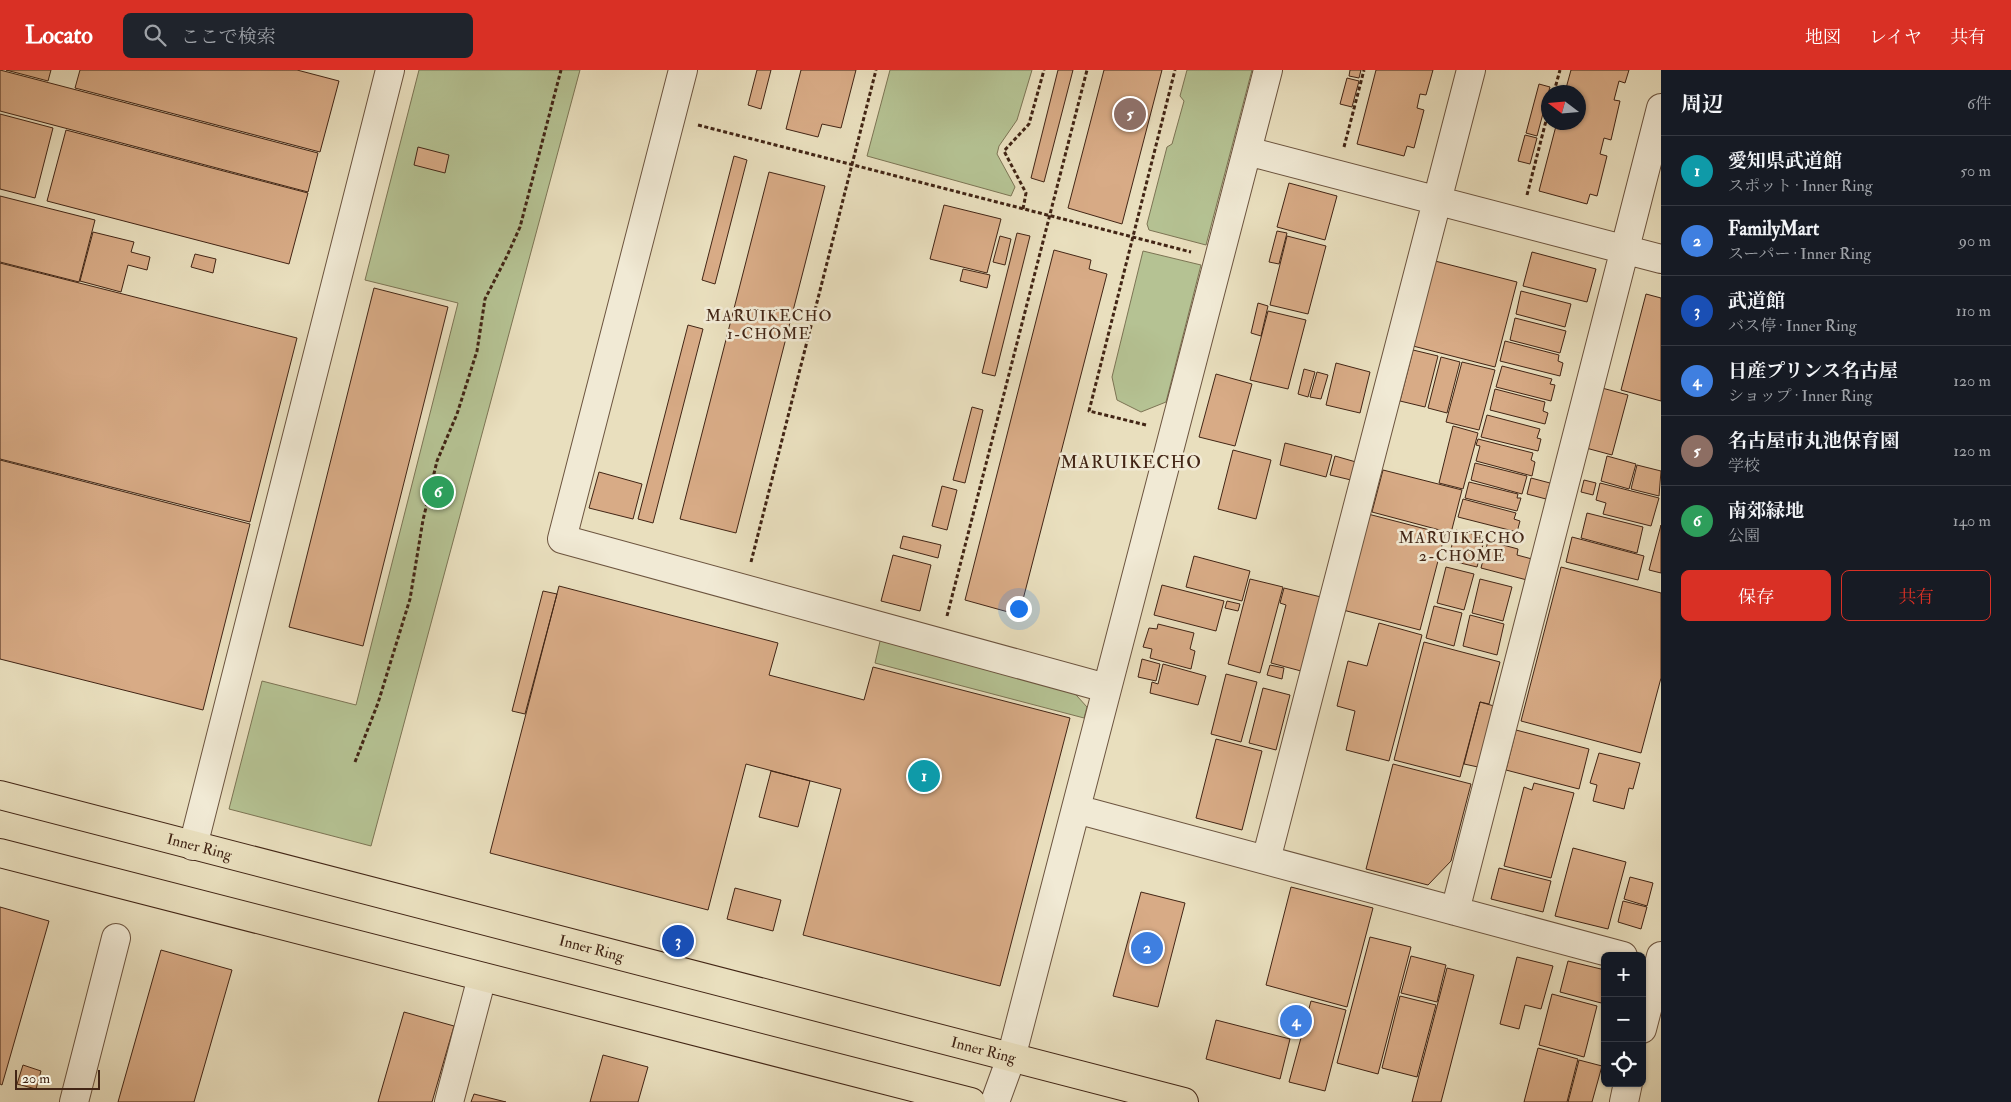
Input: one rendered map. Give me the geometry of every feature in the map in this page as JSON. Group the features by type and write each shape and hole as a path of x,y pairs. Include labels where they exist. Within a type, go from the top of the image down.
{"main road":[{"name":"Inner Ring","path":"0,795 1184,1102"},
{"path":"0,853 971,1102"}],"street":[{"path":"193,846 390,70"},
{"path":"683,70 562,540 1106,688"},
{"path":"995,1102 1011,1058 1268,70"},
{"path":"1266,860 1471,70"},
{"path":"1455,911 1661,108"},
{"path":"1247,151 1661,259"},
{"path":"1076,810 1608,952"},
{"path":"74,1102 116,938"},
{"path":"1646,1011 1656,962"},
{"path":"449,1102 482,977"},
{"path":"1624,1102 1627,1087"}],"path":[{"path":"356,762 378,703 410,598 423,520 437,461 457,414 477,351 485,299 520,228 561,70"},
{"path":"744,589 876,70"},
{"path":"1023,209 1026,193 1004,151 1029,124 1044,70"},
{"path":"940,643 1088,70"},
{"path":"1173,432 1089,411 1175,70"},
{"path":"1337,174 1364,70"},
{"path":"1556,85 1560,70"},
{"path":"671,118 1218,259"},
{"path":"1520,222 1544,130"}],"green space":[{"path":"419,70 580,70 371,846 229,809 262,681 356,705 458,303 365,280"},
{"path":"890,70 1032,70 1017,120 999,146 997,154 1015,187 1011,196 867,156"},
{"path":"1187,70 1252,70 1206,245 1149,230 1147,224 1167,147 1172,144 1184,101 1180,96"},
{"path":"1143,251 1201,265 1166,402 1141,412 1117,400 1112,377"},
{"path":"881,637 1068,686 1087,707 1084,718 875,663"}],"building":[{"path":"0,70 318,153 308,192 0,111"},
{"path":"6,70 51,70 48,81"},
{"path":"80,70 297,70 339,81 320,152 75,88"},
{"path":"757,70 771,70 761,109 748,105"},
{"path":"801,70 856,70 841,128 822,124 818,137 786,129"},
{"path":"1058,70 1073,70 1044,182 1031,178"},
{"path":"1104,70 1162,70 1122,224 1068,208"},
{"path":"1350,70 1361,70 1359,78 1349,76"},
{"path":"1376,70 1433,70 1426,95 1420,94 1417,108 1424,110 1414,148 1407,146 1404,156 1357,144"},
{"path":"1571,70 1629,70 1625,83 1619,81 1614,100 1620,101 1611,140 1604,138 1600,154 1607,156 1597,196 1590,194 1587,204 1539,191 1555,130 1586,130 1586,85 1567,85"},
{"path":"1347,78 1359,81 1352,107 1340,104"},
{"path":"1539,84 1543,85 1541,85 1541,121 1537,136 1526,133"},
{"path":"0,114 53,128 35,198 0,189"},
{"path":"66,130 308,193 289,264 47,201"},
{"path":"1525,135 1537,138 1530,164 1518,161"},
{"path":"418,147 449,155 445,173 414,165"},
{"path":"734,156 747,160 715,284 702,280"},
{"path":"769,172 825,186 736,533 680,519"},
{"path":"1289,183 1337,196 1325,240 1277,227"},
{"path":"0,196 95,220 79,282 0,262"},
{"path":"944,205 1001,219 987,273 930,259"},
{"path":"1277,231 1287,233 1279,264 1269,262"},
{"path":"93,232 134,242 131,252 150,257 147,270 128,265 121,292 80,281"},
{"path":"1017,233 1030,236 995,376 982,373"},
{"path":"1000,236 1011,239 1005,265 993,262"},
{"path":"1287,236 1326,246 1308,314 1270,305"},
{"path":"1054,250 1091,260 1089,269 1107,274 1019,615 965,600"},
{"path":"1532,252 1596,269 1587,302 1523,286"},
{"path":"195,254 216,259 213,273 191,267"},
{"path":"1435,261 1517,282 1495,367 1413,346"},
{"path":"0,263 297,338 250,522 0,459"},
{"path":"963,269 990,275 987,288 960,281"},
{"path":"374,288 448,307 363,646 289,627"},
{"path":"1521,291 1571,304 1565,327 1516,314"},
{"path":"1646,294 1661,298 1661,401 1621,390"},
{"path":"1258,303 1268,306 1261,336 1251,333"},
{"path":"1268,311 1306,320 1288,389 1250,380"},
{"path":"1515,318 1566,331 1560,353 1510,340"},
{"path":"688,325 703,329 653,523 638,519"},
{"path":"1505,341 1559,355 1558,361 1563,363 1560,376 1500,361"},
{"path":"1413,350 1438,356 1425,407 1400,401"},
{"path":"1441,357 1460,362 1447,413 1428,408"},
{"path":"1462,362 1495,370 1479,430 1446,422"},
{"path":"1336,363 1370,372 1360,413 1326,405"},
{"path":"1502,366 1552,379 1550,384 1555,385 1551,401 1496,387"},
{"path":"1304,369 1315,372 1308,397 1298,394"},
{"path":"1317,372 1328,375 1321,399 1310,397"},
{"path":"1216,374 1252,384 1235,446 1199,437"},
{"path":"1602,388 1628,395 1612,455 1586,448"},
{"path":"1495,389 1545,402 1543,411 1548,413 1545,424 1490,410"},
{"path":"972,407 983,410 965,483 953,480"},
{"path":"1487,415 1540,429 1537,438 1541,439 1538,451 1481,437"},
{"path":"1453,426 1478,433 1463,489 1439,483"},
{"path":"1478,439 1533,453 1531,460 1535,462 1532,476 1476,461 1480,446 1476,445"},
{"path":"1285,443 1332,455 1326,477 1280,465"},
{"path":"1233,450 1271,460 1256,519 1218,509"},
{"path":"1335,456 1356,462 1351,480 1330,475"},
{"path":"1607,456 1636,464 1629,489 1601,481"},
{"path":"0,460 250,524 203,710 0,659"},
{"path":"1475,463 1527,476 1522,494 1471,480"},
{"path":"1637,465 1661,471 1659,496 1631,489"},
{"path":"1383,470 1462,490 1451,533 1372,512"},
{"path":"599,472 642,484 633,519 589,508"},
{"path":"1531,478 1550,483 1546,499 1527,494"},
{"path":"1584,480 1596,483 1593,495 1581,492"},
{"path":"1469,482 1518,494 1517,498 1521,498 1517,511 1465,498"},
{"path":"1600,483 1659,498 1651,526 1603,514 1606,503 1596,500"},
{"path":"942,486 957,490 947,530 932,526"},
{"path":"1463,499 1516,513 1514,519 1520,521 1517,532 1458,517"},
{"path":"1587,513 1643,527 1637,553 1581,538"},
{"path":"1368,514 1445,534 1420,630 1343,610"},
{"path":"1661,525 1661,573 1649,570"},
{"path":"1456,530 1485,537 1477,567 1448,560"},
{"path":"903,536 941,545 938,558 900,548"},
{"path":"1572,537 1644,556 1638,580 1566,562"},
{"path":"1488,541 1518,549 1517,555 1532,559 1527,580 1481,568"},
{"path":"893,555 931,565 920,611 881,601"},
{"path":"1194,556 1250,571 1242,601 1186,587"},
{"path":"1446,567 1474,574 1464,610 1437,603"},
{"path":"1561,567 1661,593 1661,678 1641,753 1521,721"},
{"path":"1250,579 1283,587 1260,673 1228,664"},
{"path":"1480,579 1512,587 1503,621 1472,613"},
{"path":"1162,585 1224,601 1216,631 1154,615"},
{"path":"559,586 778,643 769,675 864,700 873,667 1070,718 1000,986 803,935 841,789 746,764 708,910 490,853"},
{"path":"1284,588 1321,597 1301,671 1271,663 1286,605 1280,603"},
{"path":"543,591 557,594 525,714 512,711"},
{"path":"1227,601 1240,604 1238,611 1225,608"},
{"path":"1434,606 1462,613 1454,646 1426,638"},
{"path":"1470,615 1504,624 1497,655 1463,646"},
{"path":"1379,623 1422,635 1389,761 1346,750 1355,711 1337,706 1348,661 1367,666"},
{"path":"1158,624 1194,633 1190,649 1195,651 1191,669 1150,658 1152,649 1143,647 1149,628 1157,629"},
{"path":"1424,642 1500,662 1489,704 1480,702 1460,777 1394,760"},
{"path":"1142,659 1160,664 1156,681 1138,677"},
{"path":"1163,664 1206,676 1198,705 1150,693 1152,682 1158,684"},
{"path":"1270,665 1284,668 1282,679 1267,675"},
{"path":"1226,674 1257,682 1241,742 1211,734"},
{"path":"1263,688 1290,695 1276,750 1249,743"},
{"path":"1480,702 1494,706 1478,767 1464,764"},
{"path":"1516,730 1589,749 1579,789 1506,770"},
{"path":"1216,739 1262,751 1242,830 1196,818"},
{"path":"1599,753 1640,763 1633,789 1629,788 1624,809 1593,801 1597,785 1590,783"},
{"path":"1393,764 1471,784 1451,861 1428,885 1366,869"},
{"path":"771,771 810,781 798,827 759,817"},
{"path":"1534,783 1574,793 1551,878 1504,866 1524,787 1532,790"},
{"path":"1573,848 1626,862 1608,929 1555,916"},
{"path":"1499,868 1551,881 1543,912 1491,899"},
{"path":"1630,877 1653,883 1647,906 1624,899"},
{"path":"1291,887 1373,908 1347,1007 1266,985"},
{"path":"735,888 781,900 773,931 727,919"},
{"path":"1141,892 1185,903 1158,1007 1113,996"},
{"path":"1623,901 1647,907 1641,929 1618,922"},
{"path":"0,907 49,921 2,1085 0,1084"},
{"path":"1370,937 1411,947 1378,1074 1337,1063"},
{"path":"161,950 232,970 194,1102 118,1102"},
{"path":"1411,956 1446,965 1437,1002 1401,993"},
{"path":"1517,957 1553,966 1541,1009 1525,1005 1519,1029 1500,1024"},
{"path":"1568,961 1601,969 1601,1003 1560,992"},
{"path":"1447,968 1474,975 1441,1102 1412,1102"},
{"path":"1552,994 1597,1006 1584,1057 1539,1045"},
{"path":"1400,996 1436,1005 1417,1077 1382,1068"},
{"path":"1311,1001 1346,1010 1325,1091 1289,1082"},
{"path":"404,1012 454,1026 432,1102 378,1102"},
{"path":"1216,1020 1290,1039 1280,1079 1206,1059"},
{"path":"1538,1048 1578,1059 1567,1102 1524,1102"},
{"path":"603,1055 648,1067 638,1102 590,1102"},
{"path":"1579,1060 1601,1066 1592,1102 1568,1102"},
{"path":"23,1065 41,1071 36,1089 17,1084"},
{"path":"474,1094 506,1102 471,1102"}],"place":[{"name":"名古屋市丸池保育園","path":"1130,114"},
{"name":"南郊緑地","path":"438,492"},
{"name":"愛知県武道館","path":"924,776"},
{"name":"武道館","path":"678,941"},
{"name":"FamilyMart","path":"1147,948"},
{"name":"日産プリンス名古屋","path":"1296,1021"}],"district":[{"name":"MARUIKECHO 1-CHOME","path":"769,325"},
{"name":"MARUIKECHO","path":"1131,462"},
{"name":"MARUIKECHO 2-CHOME","path":"1462,547"}]}
